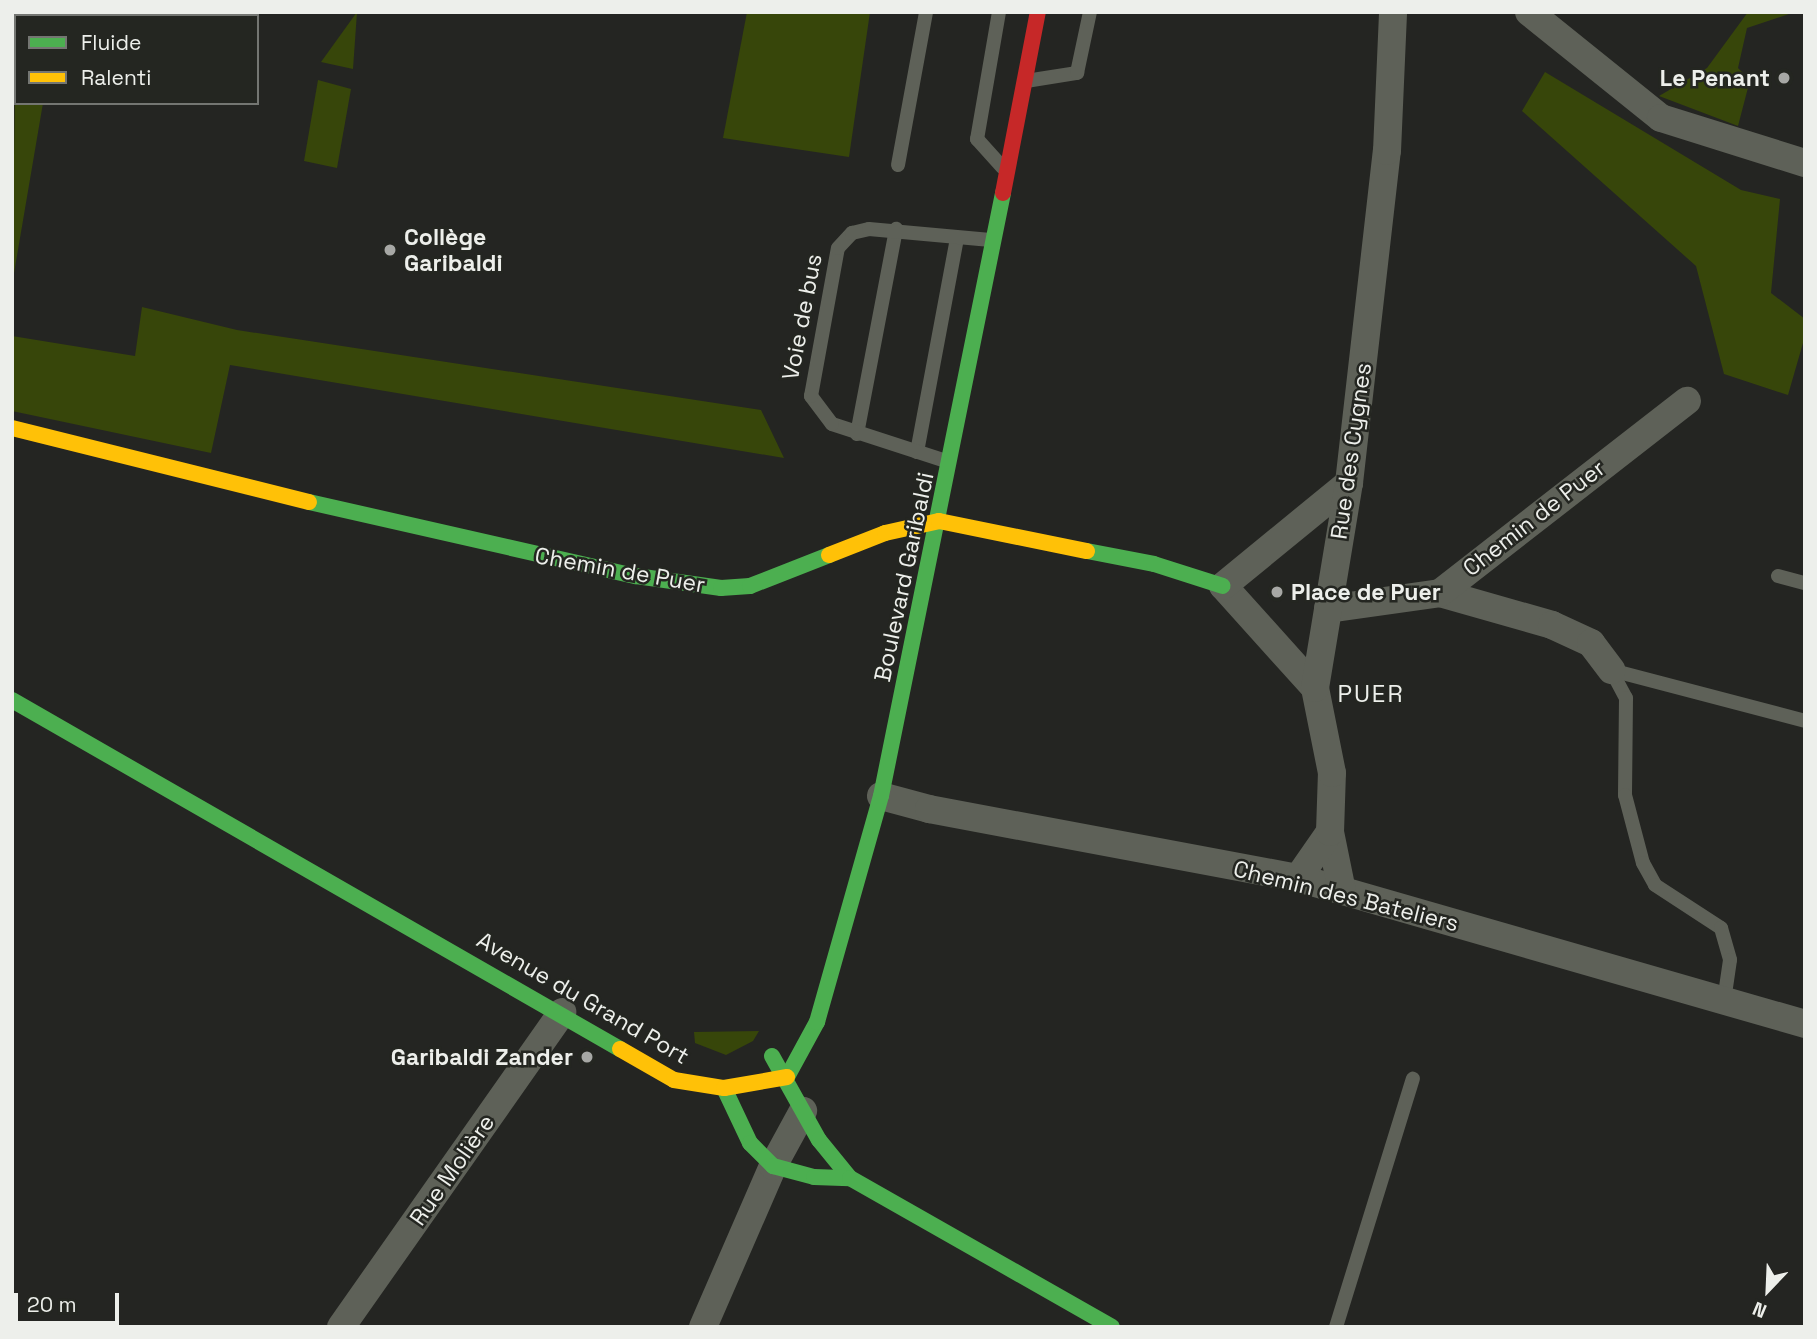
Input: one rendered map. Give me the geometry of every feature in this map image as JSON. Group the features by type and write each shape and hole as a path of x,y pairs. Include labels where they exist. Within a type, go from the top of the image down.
{"main road":[{"name":"Boulevard Garibaldi","path":"787,1076 817,1023 873,793 892,746 951,463 1038,12"},
{"name":"Chemin de Puer","path":"12,428 444,535 636,576 721,588 750,586 885,533 939,521 1154,564 1223,586"},
{"name":"Avenue du Grand Port","path":"12,700 562,1012 674,1080 724,1088"},
{"path":"724,1088 772,1056 781,1036"},
{"path":"772,1056 787,1076 819,1140 850,1178 1112,1327"},
{"path":"724,1088 787,1076"},
{"path":"724,1088 750,1143 774,1166 814,1177 850,1178"}],"street":[{"name":"Rue des Cygnes","path":"1342,891 1330,832 1332,773 1315,688 1349,483 1387,151 1393,12"},
{"path":"1530,12 1661,118 1805,163"},
{"name":"Chemin de Puer","path":"1328,609 1440,593 1687,401"},
{"path":"1315,688 1223,586 1349,483"},
{"path":"1440,593 1552,625 1591,643 1611,670"},
{"name":"Chemin des Bateliers","path":"873,793 929,809 1298,878 1805,1024"},
{"path":"1298,878 1330,832"},
{"name":"Rue Molière","path":"341,1327 562,1012"},
{"path":"703,1327 774,1166 803,1111"}],"lane":[{"path":"898,165 926,12"},
{"path":"999,12 977,139 1006,172"},
{"path":"1024,81 1077,73 1090,12"},
{"path":"857,435 896,229"},
{"name":"Voie de bus","path":"951,463 857,435 832,424 811,396 838,247 852,233 896,229 992,240"},
{"path":"917,452 957,238"},
{"path":"1778,576 1805,583"},
{"path":"1611,670 1805,721"},
{"path":"1611,670 1626,698 1625,795 1643,863 1656,885 1721,928 1730,960 1724,1001"},
{"path":"1336,1327 1413,1079"}],"green space":[{"path":"357,12 353,69 321,62"},
{"path":"747,12 870,12 849,157 723,138"},
{"path":"1748,12 1795,12 1747,28 1738,68 1750,80 1738,126 1659,96 1707,68"},
{"path":"1545,72 1741,190 1780,199 1771,293 1805,319 1805,336 1788,395 1724,374 1696,266 1522,111"},
{"path":"318,80 351,89 337,168 304,161"},
{"path":"15,105 43,105 12,285"},
{"path":"142,307 237,330 761,410 784,458 230,365 211,453 12,411 12,336 135,356"},
{"path":"759,1031 753,1041 726,1055 695,1043 694,1032"}],"traffic: fast":[{"path":"787,1077 817,1022 881,796 1003,193"},
{"path":"309,502 636,576 721,588 750,586 829,555"},
{"path":"1087,551 1154,564 1223,586"},
{"path":"12,700 620,1049"},
{"path":"772,1056 819,1140 850,1178"},
{"path":"724,1088 750,1143 773,1166 814,1177 850,1178 1112,1327"}],"traffic: slow":[{"path":"12,428 309,502"},
{"path":"829,555 885,533 939,521 1087,551"},
{"path":"620,1049 674,1080 724,1088 787,1077"}],"traffic: jam":[{"path":"1003,193 1038,12"}],"place":[{"name":"Le Penant","path":"1784,78"},
{"name":"Collège Garibaldi","path":"390,250"},
{"name":"Place de Puer","path":"1277,592"},
{"name":"Garibaldi Zander","path":"587,1057"}],"district":[{"name":"PUER","path":"1371,694"}]}
